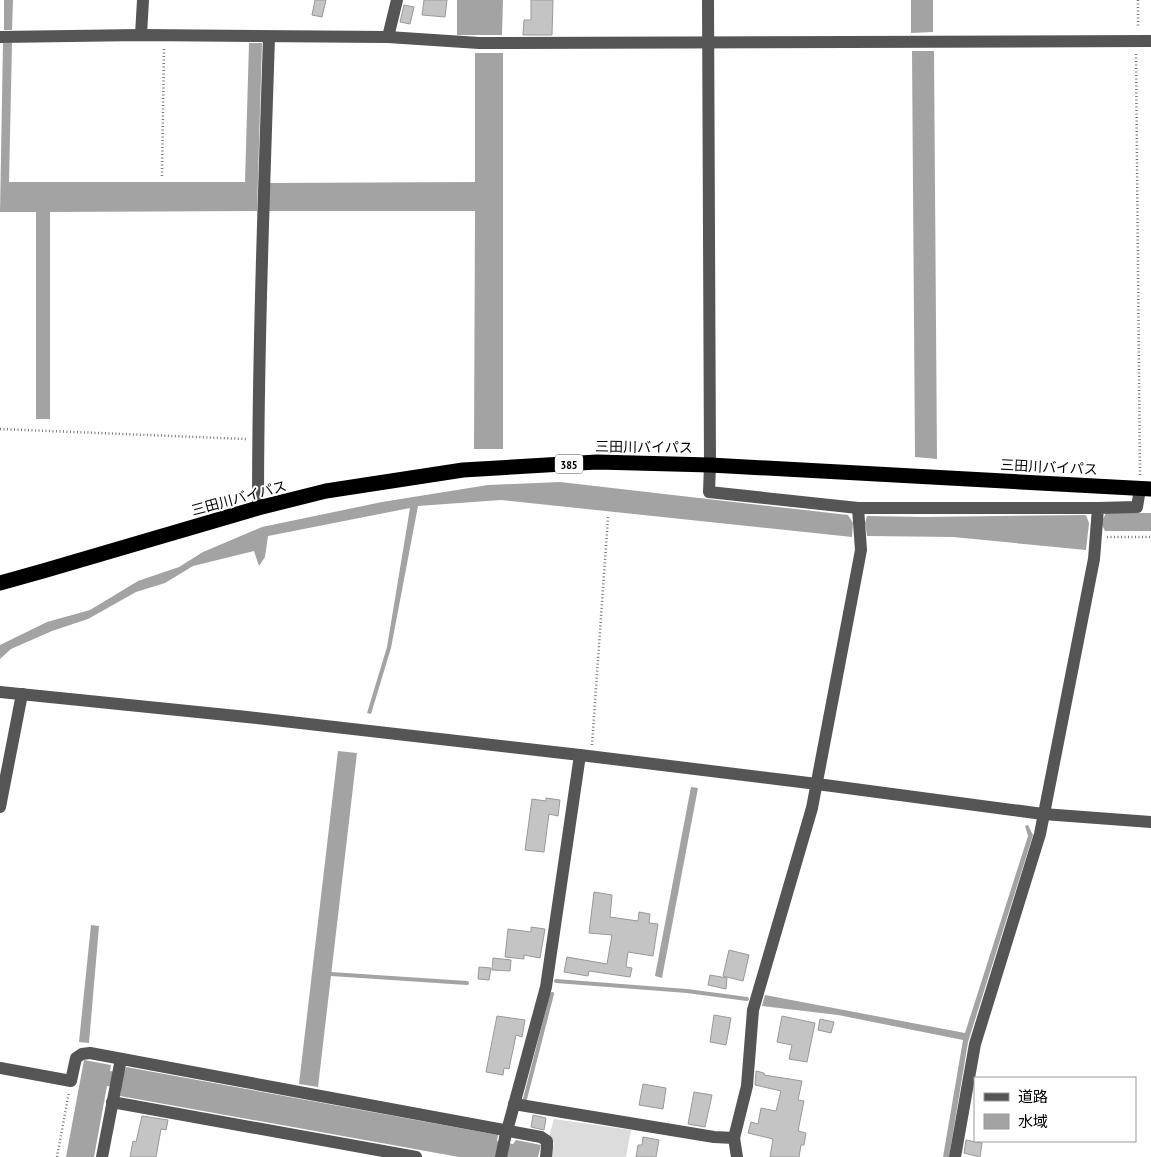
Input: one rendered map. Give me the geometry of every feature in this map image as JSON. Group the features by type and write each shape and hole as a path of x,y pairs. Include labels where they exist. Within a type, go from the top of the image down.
{"highway":[{"name":"三田川バイパス","path":"0,582 43,572 258,508 326,491 463,470 598,462 710,465 1145,489"}],"street":[{"path":"141,35 144,0"},
{"path":"388,37 397,0"},
{"path":"708,0 709,492 858,508 1137,508 1145,489"},
{"path":"0,36 388,37 479,43 1151,41"},
{"path":"258,508 263,216 269,37"},
{"path":"737,1157 734,1138 746,1086 753,1010 812,808 861,550 858,508"},
{"path":"955,1157 975,1044 1040,834 1094,559 1098,508"},
{"path":"0,692 585,755 1043,814 1151,822"},
{"path":"0,807 22,694"},
{"path":"501,1157 546,987 585,755"},
{"path":"0,1068 71,1081 76,1058 82,1054 90,1053 120,1065 506,1134 541,1137 547,1141 546,1157"},
{"path":"102,1157 120,1065"},
{"path":"114,1096 416,1157"},
{"path":"514,1104 714,1137 734,1138"}],"path":[{"path":"1138,0 1139,25 1136,41 1145,489"},
{"path":"162,176 164,36"},
{"path":"0,429 258,439"},
{"path":"585,755 608,517"},
{"path":"1096,537 1151,537"},
{"path":"57,1157 71,1081"}],"shaded area":[{"path":"554,1119 631,1130 626,1157 551,1157 554,1143 549,1137"}],"water":[{"path":"4,0 13,0 12,30 4,30"},
{"path":"457,0 503,0 502,35 457,35"},
{"path":"911,0 933,0 933,32 911,33"},
{"path":"3,43 12,43 9,182 245,182 249,43 262,43 257,211 50,212 50,419 36,419 36,212 0,212"},
{"path":"912,51 934,51 937,459 915,457"},
{"path":"475,53 503,53 503,449 474,449 475,211 267,211 268,183 475,182"},
{"path":"560,482 848,515 853,523 852,537 501,500 418,506 391,648 371,714 367,713 387,647 410,508 268,536 265,557 259,566 254,551 193,566 165,583 136,592 88,619 52,631 11,649 0,659 0,645 47,622 90,610 138,581 179,567 203,552 262,527 382,502 488,485"},
{"path":"1106,513 1151,513 1151,531 1105,531 1101,523"},
{"path":"1086,515 1089,523 1086,550 953,537 867,536 865,523 867,516"},
{"path":"338,751 357,753 318,1087 299,1084"},
{"path":"691,787 698,788 662,978 655,976"},
{"path":"1028,825 1033,835 968,1042 949,1157 943,1157 963,1040 838,1015 762,1006 765,995 965,1033 1028,836 1025,826"},
{"path":"91,925 99,926 89,1043 79,1042"},
{"path":"84,1060 111,1065 110,1071 124,1073 126,1067 498,1135 497,1141 513,1144 516,1140 541,1145 538,1157 459,1157 120,1096 121,1088 107,1086 94,1157 66,1157"}],"building":[{"path":"315,0 326,0 322,17 312,15"},
{"path":"424,0 447,0 445,17 422,15"},
{"path":"531,0 553,0 552,35 523,35 524,20 531,20"},
{"path":"404,5 414,7 410,24 400,22"},
{"path":"546,798 560,800 558,816 549,814 544,852 525,850 532,799 546,801"},
{"path":"594,892 612,895 610,917 638,921 639,912 650,914 649,923 658,924 653,956 628,952 626,967 632,968 630,977 589,971 588,976 564,972 567,957 607,964 612,935 589,933"},
{"path":"531,927 545,929 540,958 524,955 524,959 505,957 508,929 531,932"},
{"path":"729,950 749,955 743,981 723,976"},
{"path":"493,958 511,960 510,971 492,970"},
{"path":"479,967 491,968 489,980 478,979"},
{"path":"710,975 727,978 726,989 708,985"},
{"path":"714,1015 731,1018 726,1045 710,1042"},
{"path":"497,1016 525,1020 522,1037 516,1035 509,1069 504,1068 503,1075 486,1072"},
{"path":"782,1016 815,1023 807,1062 789,1059 792,1045 777,1042"},
{"path":"820,1019 834,1022 831,1033 818,1030"},
{"path":"756,1071 764,1073 764,1075 802,1081 798,1100 804,1101 798,1131 806,1133 799,1157 770,1157 773,1139 748,1133 751,1122 758,1124 761,1108 776,1111 781,1091 755,1085"},
{"path":"643,1084 666,1088 663,1109 639,1105"},
{"path":"694,1092 712,1095 705,1127 688,1124"},
{"path":"533,1115 546,1118 544,1130 531,1127"},
{"path":"142,1116 168,1120 166,1130 161,1129 156,1157 130,1157 133,1141 136,1142"},
{"path":"643,1137 659,1140 656,1157 636,1157 638,1145 642,1145"},
{"path":"966,1140 982,1143 980,1157 964,1153"}],"waterway":[{"path":"331,974 467,983"},
{"path":"556,981 687,991 747,999"},
{"path":"525,1099 552,994"}]}
